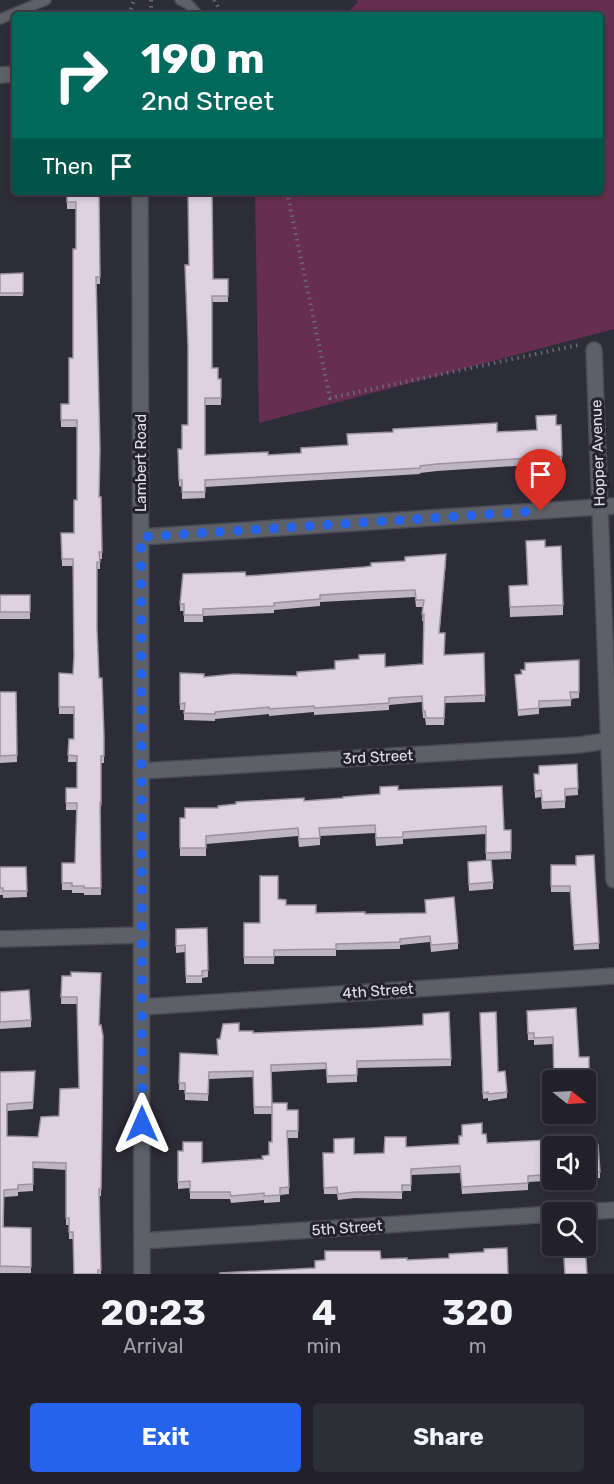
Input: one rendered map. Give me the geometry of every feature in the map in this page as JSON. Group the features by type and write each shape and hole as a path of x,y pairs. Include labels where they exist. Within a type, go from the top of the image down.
{"street":[{"name":"Lambert Road","path":"140,195 142,1274"},
{"name":"Hopper Avenue","path":"594,350 607,507 614,880"},
{"path":"141,537 607,507"},
{"name":"3rd Street","path":"141,771 579,745 611,740"},
{"path":"0,939 142,935"},
{"name":"4th Street","path":"142,1007 614,976"},
{"path":"596,1211 614,1210"},
{"name":"5th Street","path":"142,1241 542,1216"}],"lane":[{"path":"17,12 45,0"},
{"path":"180,0 195,12"}],"path":[{"path":"287,195 330,399 581,344 594,350"}],"shaded area":[{"path":"356,0 614,0 614,329 259,423 255,195 603,195 603,12 348,12 358,2"}],"building":[{"path":"67,195 99,195 100,277 96,277 102,552 99,552 100,562 97,562 97,629 104,736 104,756 101,756 100,803 101,888 84,888 84,886 72,886 72,883 62,883 62,863 75,863 77,803 66,803 66,788 77,788 77,756 68,755 69,739 74,739 74,707 59,707 59,673 73,674 74,656 73,559 62,559 61,533 74,533 74,500 77,500 77,420 61,420 61,404 69,404 69,358 73,358 73,249 76,249 76,202 67,202"},
{"path":"188,195 212,195 213,279 228,279 228,296 212,296 212,368 218,368 218,379 221,379 221,398 205,398 205,455 301,453 301,448 348,445 347,434 393,432 393,429 497,423 497,432 537,430 536,416 556,415 556,425 561,425 562,456 437,464 420,466 420,468 205,480 205,492 182,492 182,480 179,480 178,449 182,449 182,425 188,425 185,265 189,265"},
{"path":"23,273 23,293 0,293 0,274"},
{"path":"545,540 545,547 561,546 563,605 510,607 509,586 528,585 526,541"},
{"path":"446,554 439,633 445,633 444,655 484,653 485,695 445,697 444,718 426,718 422,696 389,698 389,703 314,708 314,706 269,709 269,707 215,712 215,714 184,713 185,703 180,704 180,673 204,674 204,677 234,674 297,676 297,672 335,669 335,661 359,659 359,655 385,654 385,667 423,664 424,600 416,600 415,590 367,592 320,595 320,599 274,603 274,606 203,609 203,615 184,615 184,604 180,604 183,574 245,572 246,576 364,567 371,566 371,563 405,561 405,557"},
{"path":"0,595 30,595 30,612 0,612"},
{"path":"579,660 579,692 570,692 571,700 539,701 539,708 518,710 515,675 522,674 521,670 525,670 525,663"},
{"path":"0,692 16,692 17,755 0,756"},
{"path":"577,764 578,788 565,789 565,801 542,802 541,790 535,791 534,774 539,774 539,766"},
{"path":"398,786 398,790 502,786 504,830 511,830 511,852 486,853 486,826 403,832 403,837 376,838 375,825 319,828 320,838 299,839 298,828 206,836 206,848 180,848 180,818 185,818 185,808 218,808 218,806 236,804 236,802 343,798 380,794 380,787"},
{"path":"594,855 599,943 574,945 570,886 551,886 551,865 576,865 576,856"},
{"path":"491,860 493,882 469,884 468,862"},
{"path":"0,867 26,867 27,891 3,891 3,888 0,888"},
{"path":"260,876 278,876 278,899 286,900 286,905 316,905 316,913 426,913 425,900 454,897 458,943 431,945 430,936 400,939 400,942 336,944 336,949 274,950 274,957 244,957 244,923 260,923"},
{"path":"207,928 208,970 202,971 202,976 186,976 185,945 176,946 176,929"},
{"path":"71,972 101,973 99,1025 101,1025 103,1036 101,1189 99,1189 101,1270 98,1270 98,1274 74,1274 73,1232 69,1232 69,1218 66,1218 66,1163 33,1162 33,1184 18,1185 18,1189 4,1190 3,1227 31,1228 31,1267 0,1266 0,1072 35,1071 33,1102 7,1104 7,1136 38,1137 41,1117 59,1116 60,1089 79,1088 77,997 61,997 62,976 71,976"},
{"path":"29,990 31,1020 0,1022 0,992"},
{"path":"576,1008 579,1057 589,1057 589,1070 554,1070 553,1037 534,1038 534,1033 528,1033 527,1011"},
{"path":"449,1012 451,1059 357,1061 357,1075 327,1076 326,1063 271,1065 272,1107 254,1107 253,1071 209,1072 208,1094 185,1093 185,1083 179,1083 180,1053 218,1055 217,1039 220,1039 223,1024 239,1023 239,1031 253,1031 253,1033 372,1028 423,1025 423,1014"},
{"path":"496,1012 498,1072 505,1071 507,1092 488,1094 488,1092 483,1093 480,1013"},
{"path":"272,1103 287,1103 287,1110 298,1110 298,1131 287,1131 289,1187 280,1188 280,1195 264,1196 264,1193 231,1196 230,1192 190,1192 190,1181 178,1182 178,1151 183,1151 183,1142 202,1142 202,1163 263,1159 262,1156 269,1155 269,1142 272,1142"},
{"path":"482,1123 482,1134 486,1134 487,1143 542,1140 542,1175 528,1176 528,1183 462,1187 460,1166 411,1169 411,1185 402,1185 402,1192 338,1194 337,1187 324,1188 323,1153 334,1153 334,1139 354,1138 354,1154 384,1153 385,1137 406,1137 406,1147 459,1144 462,1125"},
{"path":"596,1145 598,1145 600,1172 596,1172"},
{"path":"507,1248 508,1274 220,1274 315,1268 315,1261 325,1260 325,1251 380,1251 381,1259 407,1258 407,1260 449,1258 449,1254"},
{"path":"564,1256 586,1256 587,1274 565,1274"}],"route":[{"path":"142,1124 141,537 541,511"}]}
